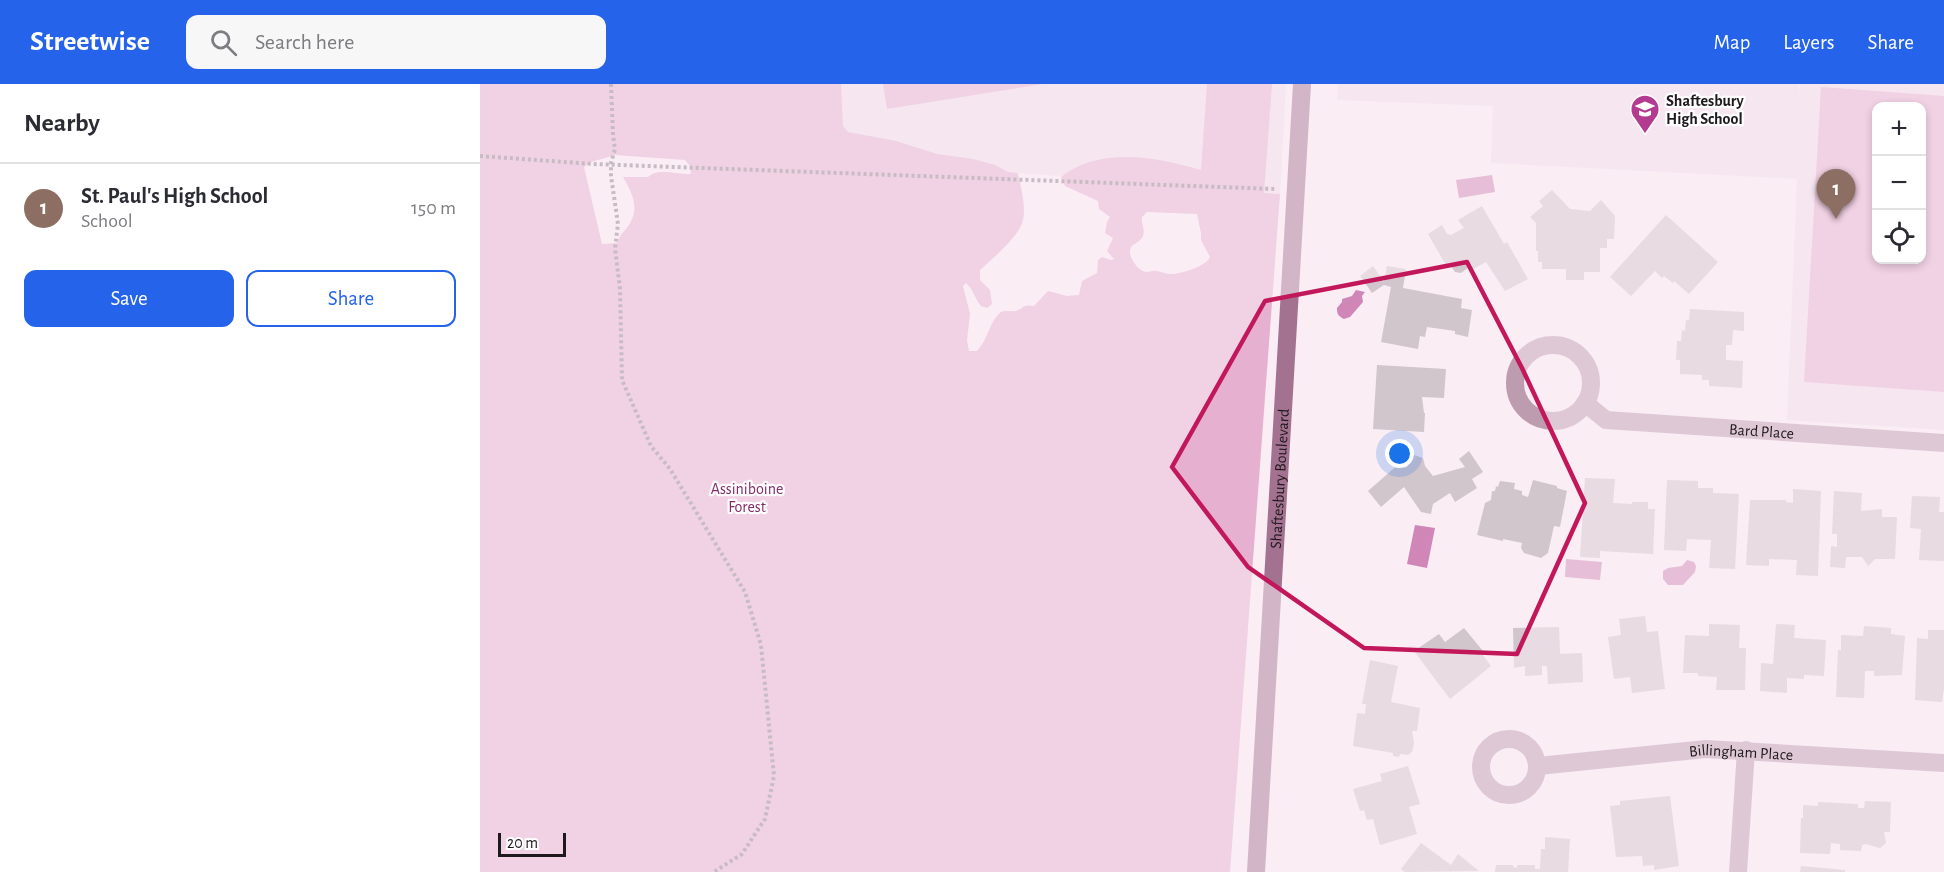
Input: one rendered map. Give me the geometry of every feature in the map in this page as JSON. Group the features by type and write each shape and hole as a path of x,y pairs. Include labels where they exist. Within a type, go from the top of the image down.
{"street":[{"name":"Shaftesbury Boulevard","path":"1256,872 1302,84"},
{"path":"1548,345 1561,345 1574,350 1584,359 1590,371 1591,386 1585,404 1573,415 1561,420 1548,420 1535,416 1525,408 1516,392 1515,379 1519,366 1527,355 1548,345"},
{"name":"Bard Place","path":"1585,404 1606,420 1944,443"},
{"name":"Billingham Place","path":"1538,766 1706,749 1944,763"},
{"path":"1738,872 1746,750"}],"path":[{"path":"611,84 615,149 611,163 611,176 618,224 615,248 620,289 622,380 651,446 670,470 746,592 760,645 774,776 770,797 765,819 742,854 714,872"},
{"path":"480,156 593,164 1275,189"}],"highlighted area":[{"path":"1467,262 1522,368 1585,503 1517,654 1364,648 1248,567 1172,467 1265,301"}],"shaded area":[{"path":"719,84 1286,84 1280,194 719,149"},
{"path":"1338,84 1799,84 1800,98 1800,84 1944,84 1944,430 1787,420 1797,179 1491,163 1493,106 1337,100"},
{"path":"1492,175 1495,192 1459,198 1456,180"},
{"path":"1356,290 1365,292 1362,296 1363,302 1350,317 1344,319 1340,317 1337,308 1342,299 1352,296"},
{"path":"1415,525 1435,528 1427,568 1407,564"},
{"path":"1566,559 1602,562 1600,580 1565,577"},
{"path":"1687,560 1694,562 1695,572 1683,585 1668,585 1663,579 1663,571 1682,566"}],"green space":[{"name":"Assiniboine Forest","path":"480,84 841,84 843,126 848,132 896,141 937,154 973,159 995,165 1008,172 1018,173 1024,208 1021,226 1005,247 980,270 980,280 990,290 992,304 987,308 981,306 968,285 966,283 963,286 970,314 967,340 969,351 977,351 1001,312 1034,306 1048,291 1067,296 1079,295 1082,281 1097,273 1098,260 1102,257 1114,259 1107,251 1113,238 1105,233 1110,217 1099,209 1098,201 1065,186 1061,177 1076,167 1093,161 1129,157 1166,161 1201,170 1207,84 1272,84 1264,193 1280,194 1230,872 480,872","holes":["615,155 685,160 690,166 691,174 657,172 648,177 623,177 633,199 633,217 617,243 602,244 584,167 591,162","1147,212 1197,214 1201,240 1210,257 1208,260 1192,269 1174,274 1141,270 1130,255 1130,249 1143,237 1142,217"]},
{"path":"883,84 1043,84 887,109"},
{"path":"1821,87 1944,96 1944,392 1804,382"}],"building":[{"path":"1552,190 1570,209 1590,211 1601,200 1615,216 1614,239 1607,239 1607,248 1600,248 1600,272 1584,272 1584,280 1566,280 1566,269 1542,269 1542,262 1538,262 1536,223 1530,217 1543,206 1539,201"},
{"path":"1482,206 1504,244 1507,242 1528,279 1505,291 1486,262 1471,270 1469,267 1461,273 1455,272 1449,263 1446,265 1428,234 1442,225 1447,234 1451,235 1464,228 1458,220"},
{"path":"1666,215 1718,262 1689,294 1674,281 1673,283 1664,276 1662,278 1655,271 1631,296 1610,277"},
{"path":"1373,266 1384,282 1387,266 1406,269 1403,288 1462,299 1461,308 1472,310 1468,337 1455,334 1455,331 1427,327 1425,337 1420,336 1418,349 1381,342 1391,287 1384,285 1372,293 1360,276"},
{"path":"1690,309 1744,312 1744,331 1733,330 1732,345 1726,345 1726,360 1743,361 1742,388 1709,386 1709,380 1702,380 1702,375 1680,374 1680,360 1676,360 1677,341 1681,341 1682,330 1685,331 1686,320 1689,320"},
{"path":"1377,365 1446,369 1444,398 1422,397 1425,413 1424,432 1373,429"},
{"path":"1469,451 1483,472 1472,479 1477,488 1455,502 1450,493 1433,504 1431,514 1421,512 1404,487 1381,507 1368,491 1401,462 1405,468 1408,466 1408,460 1414,455 1423,458 1425,466 1433,476 1465,467 1459,459"},
{"path":"1585,478 1615,479 1613,503 1648,502 1648,509 1655,509 1653,554 1600,551 1600,558 1580,557"},
{"path":"1533,480 1567,491 1560,527 1554,526 1548,553 1541,558 1524,553 1521,548 1522,543 1477,535 1485,503 1491,500 1492,491 1495,491 1500,481 1515,483 1514,489 1522,491 1522,495 1528,497"},
{"path":"1667,480 1698,481 1698,488 1713,488 1713,493 1739,494 1735,569 1709,568 1711,540 1687,539 1686,551 1664,550"},
{"path":"1793,489 1821,491 1818,576 1796,575 1797,560 1769,559 1769,566 1746,565 1750,500 1786,500 1786,502 1793,503"},
{"path":"1834,491 1862,493 1861,511 1882,509 1882,517 1897,517 1895,559 1875,559 1868,566 1862,557 1846,557 1845,568 1830,567 1831,546 1837,547 1837,534 1832,534"},
{"path":"1912,496 1940,497 1939,512 1944,512 1944,561 1919,560 1921,529 1910,528"},
{"path":"1645,616 1647,632 1658,631 1665,689 1632,693 1630,677 1614,679 1608,637 1621,635 1619,619"},
{"path":"1709,624 1740,625 1739,648 1746,648 1745,690 1716,690 1717,677 1683,673 1685,635 1709,636"},
{"path":"1776,624 1795,625 1794,638 1826,640 1824,676 1804,675 1804,679 1787,678 1787,693 1760,691 1761,663 1773,664"},
{"path":"1864,626 1891,628 1891,634 1905,636 1902,675 1874,676 1874,671 1865,671 1864,698 1836,697 1841,635 1863,636"},
{"path":"1559,627 1560,654 1582,653 1583,682 1548,684 1547,666 1542,666 1542,675 1525,676 1525,666 1514,668 1513,628"},
{"path":"1464,628 1483,651 1481,652 1491,666 1450,699 1414,651 1439,634 1445,642"},
{"path":"1928,630 1944,630 1942,702 1915,700 1917,638 1928,639"},
{"path":"1370,660 1398,666 1391,702 1420,708 1417,731 1412,731 1414,743 1412,752 1408,755 1400,754 1399,757 1393,756 1393,753 1353,746 1357,713 1365,714 1366,704 1362,704"},
{"path":"1408,766 1420,804 1409,807 1417,834 1380,845 1373,819 1367,820 1364,810 1360,811 1353,789 1382,781 1380,774"},
{"path":"1670,796 1679,866 1654,870 1654,865 1643,866 1642,856 1616,857 1610,806 1620,805 1620,801"},
{"path":"1865,801 1891,802 1890,832 1884,832 1886,843 1880,848 1866,844 1862,845 1861,851 1840,850 1840,844 1831,843 1830,854 1800,853 1803,805 1818,806 1818,802 1858,804 1858,808 1864,808"},
{"path":"1545,837 1570,839 1568,872 1495,872 1496,865 1513,865 1517,868 1517,865 1535,865 1535,869 1540,869 1541,849 1545,849"},
{"path":"1421,843 1451,865 1458,854 1479,871 1405,872 1401,869"},
{"path":"1801,866 1845,870 1845,872 1800,872"}],"place":[{"name":"Shaftesbury High School","path":"1645,134"},
{"name":"St. Paul's High School","path":"1836,219"}]}
